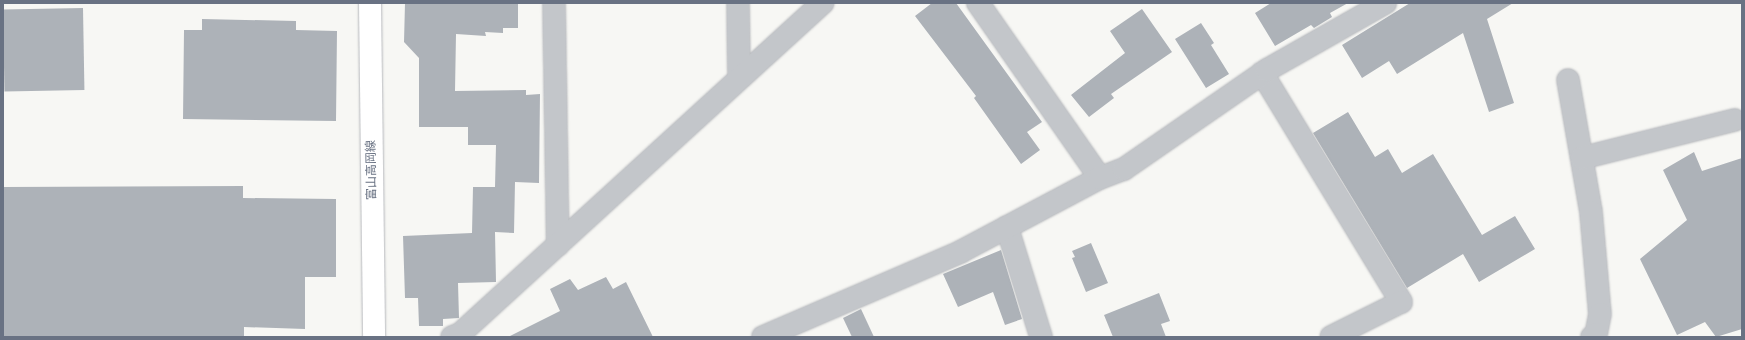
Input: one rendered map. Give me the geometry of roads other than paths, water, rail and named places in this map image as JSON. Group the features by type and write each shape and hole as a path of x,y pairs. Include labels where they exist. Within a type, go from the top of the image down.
{"main road":[{"name":"富山高岡線","path":"370,3 374,337"}],"street":[{"path":"554,3 558,245"},
{"path":"738,3 739,78"},
{"path":"452,337 460,334 823,3"},
{"path":"978,3 1100,178"},
{"path":"763,337 960,252 1100,178 1124,169 1262,74 1385,3"},
{"path":"1262,74 1401,302 1331,337"},
{"path":"1568,80 1591,212 1600,314 1596,334 1592,337"},
{"path":"1582,158 1734,120"},
{"path":"1007,227 1041,337"}]}
